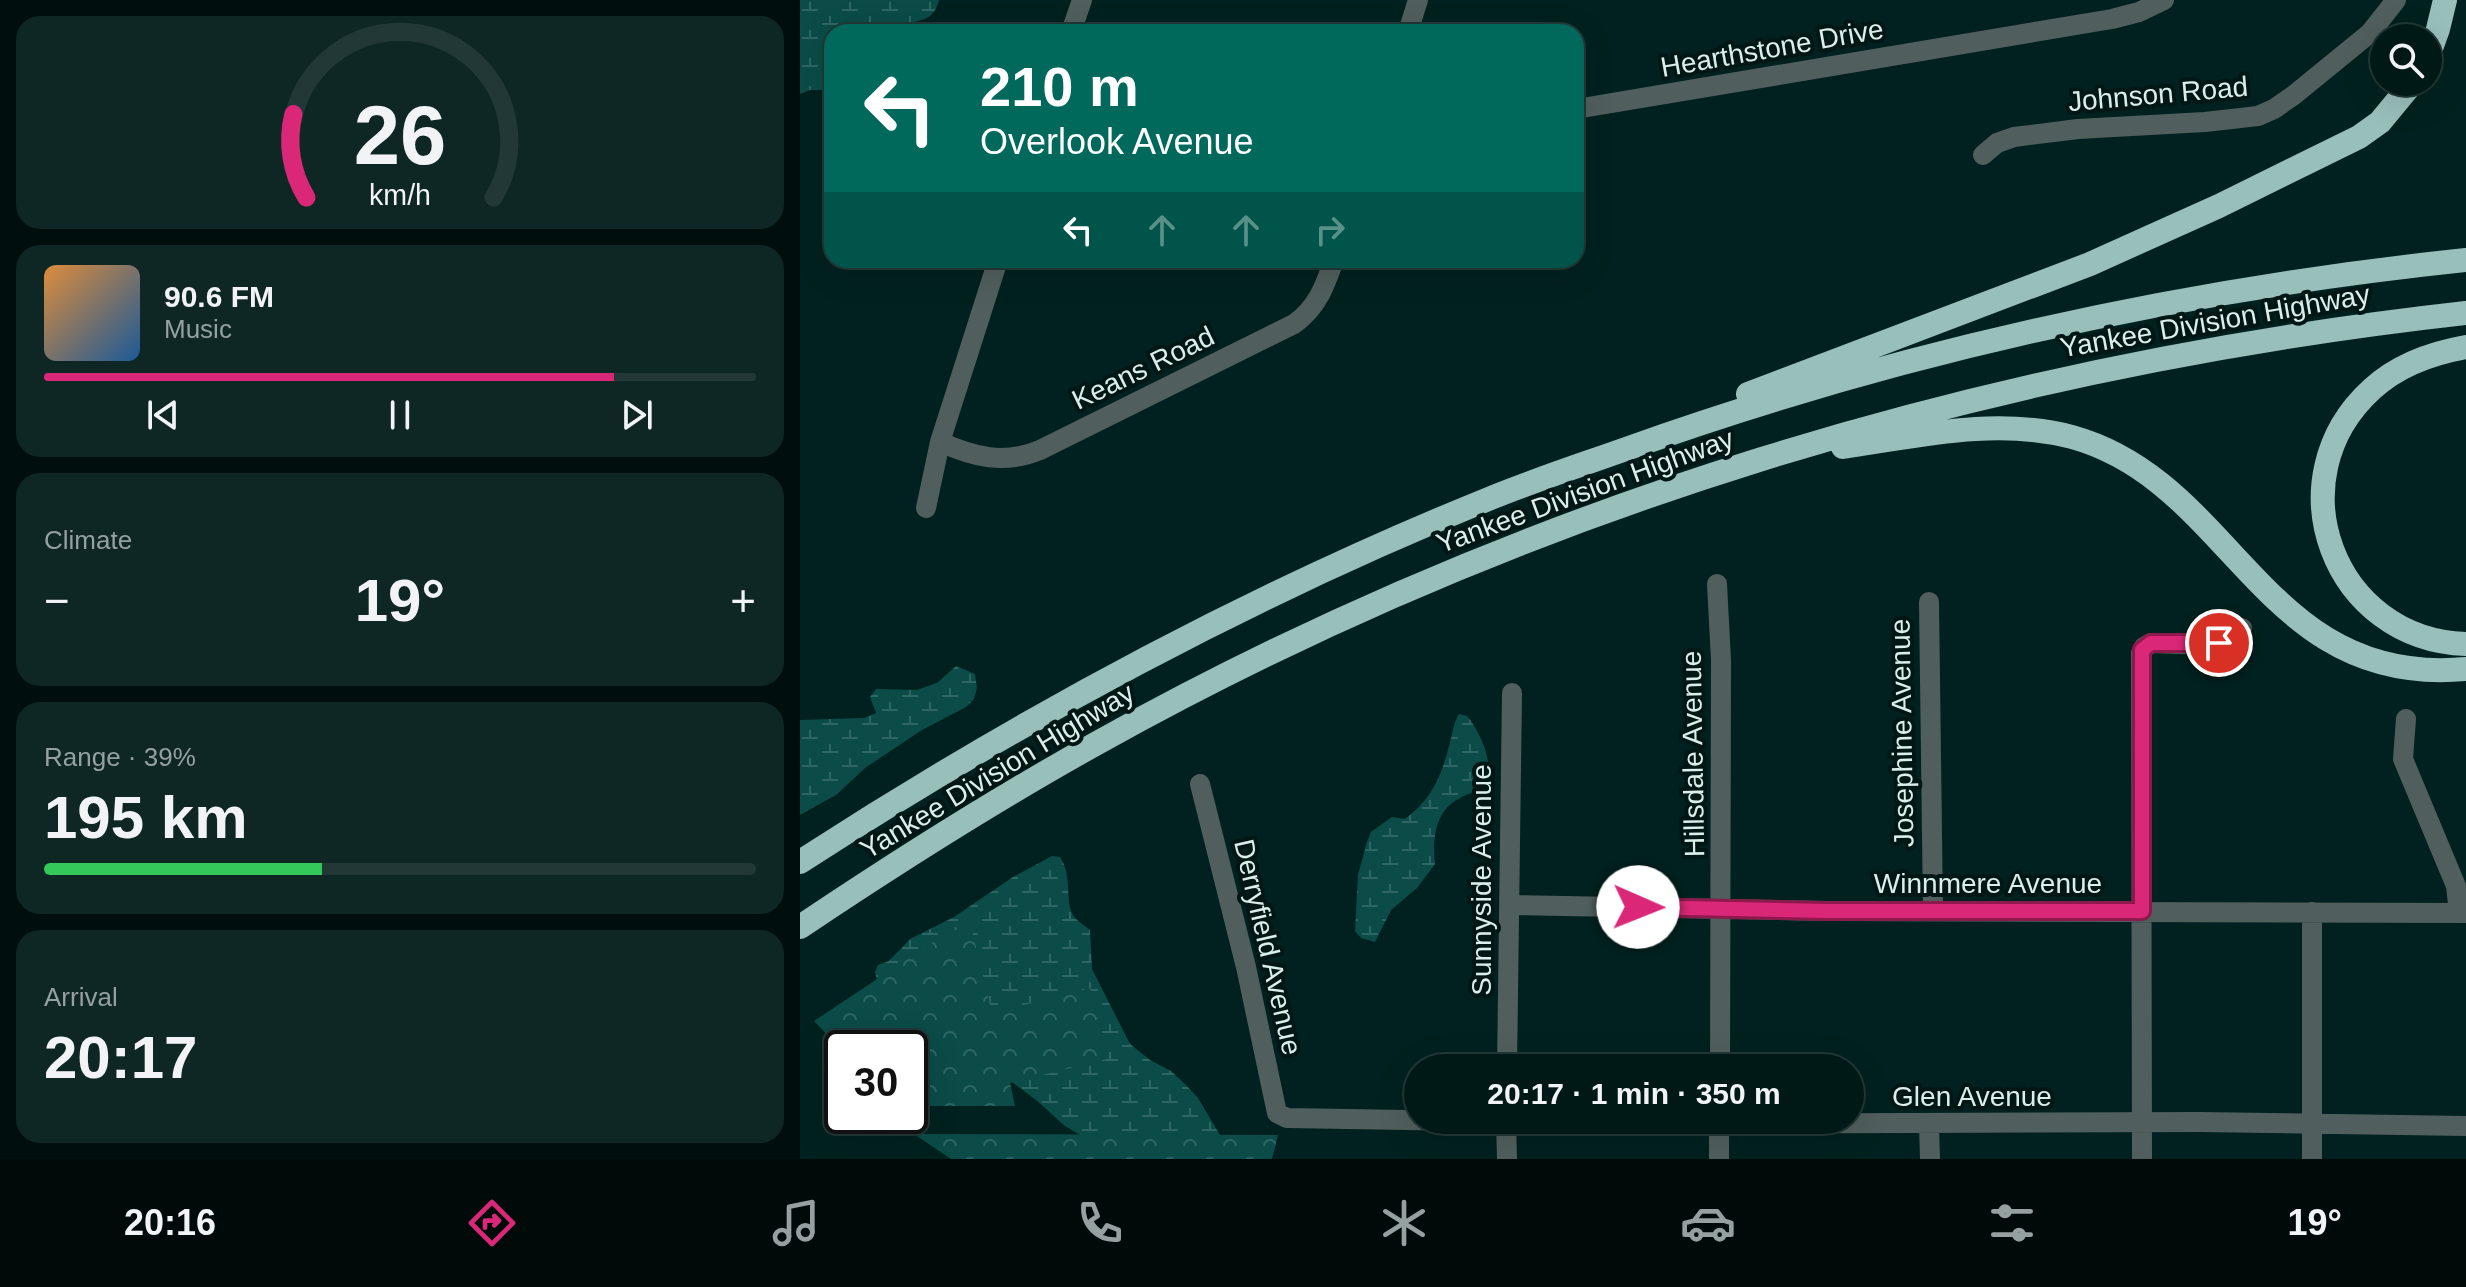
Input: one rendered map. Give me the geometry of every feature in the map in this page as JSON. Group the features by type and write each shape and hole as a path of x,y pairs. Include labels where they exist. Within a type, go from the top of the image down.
{"highway":[{"path":"2438,24 2445,0"},
{"path":"1614,453 1782,379 2143,242 2359,137 2380,122 2401,96"},
{"path":"2352,273 2466,243"},
{"name":"Yankee Division Highway","path":"800,862 1065,701 1202,629 1492,497 1702,422 1843,379 2010,336 2171,302 2352,273 2466,260"},
{"name":"Yankee Division Highway","path":"800,927 912,854 1113,734 1381,602 1576,522 1757,459 1945,405 2141,361 2314,331 2466,313"},
{"path":"2466,347 2434,354 2400,369 2361,400 2343,424 2332,447 2323,498 2324,525 2329,544 2341,570 2360,596 2375,611 2412,633 2440,642 2466,644"},
{"path":"1757,459 1966,430 2009,429 2071,437 2120,457 2152,478 2281,604 2325,639 2363,658 2395,667 2430,671 2466,669"}],"street":[{"path":"1074,24 1082,0"},
{"path":"1410,24 1418,0"},
{"name":"Hearthstone Drive","path":"1584,108 2112,19 2139,12 2164,0"},
{"name":"Johnson Road","path":"1983,155 1997,143 2014,137 2078,129 2258,116 2294,95 2370,33 2396,0"},
{"path":"926,508 940,442 995,268"},
{"name":"Keans Road","path":"940,442 972,456 992,459 1011,459 1040,450 1294,324 1306,315 1320,297 1331,268"},
{"name":"Hillsdale Avenue","path":"1717,584 1721,660 1720,1054"},
{"name":"Josephine Avenue","path":"1929,602 1933,911"},
{"path":"2142,1159 2141,655 2144,647 2153,643 2211,645 2222,642 2242,628"},
{"name":"Sunnyside Avenue","path":"1507,1054 1512,693"},
{"path":"2406,719 2403,759 2456,886 2463,913"},
{"name":"Derryfield Avenue","path":"1200,784 1246,967 1277,1113 1287,1118"},
{"name":"Winnmere Avenue","path":"1510,905 1933,911 2463,913"},
{"path":"2312,912 2312,1159"},
{"name":"Glen Avenue","path":"1287,1118 1404,1120"},
{"name":"Glen Avenue","path":"1864,1123 2143,1122 2466,1126"},
{"path":"1929,1124 1930,1159"},
{"path":"1506,1134 1507,1159"},
{"path":"1719,1134 1719,1159"}],"green space":[{"path":"800,0 939,0 936,9 927,18 909,24 824,24 824,90 800,94"},
{"path":"956,666 975,674 977,688 974,699 966,707 922,730 865,768 836,795 800,815 800,720 864,718 876,713 870,697 876,689 917,690 937,683"},
{"path":"1459,714 1467,716 1477,730 1488,760 1487,778 1481,788 1460,798 1445,810 1435,836 1435,864 1417,888 1391,910 1375,942 1361,938 1355,931 1358,875 1371,832 1392,817 1405,819 1426,798 1439,776"},
{"path":"1052,856 1060,857 1064,865 1071,912 1090,930 1092,969 1130,1044 1171,1071 1187,1086 1198,1098 1220,1135 1082,1136 877,980 875,972 878,965 889,961 910,939 954,917 1013,877"},
{"path":"969,918 992,1013 1090,988 1107,1059 1010,1083 1015,1106 928,1106 928,1030 824,1031 814,1021"},
{"path":"914,1134 1278,1135 1272,1159 951,1159"}],"route":[{"path":"1638,907 1827,911 2142,911 2142,650 2151,643 2219,643"}]}
